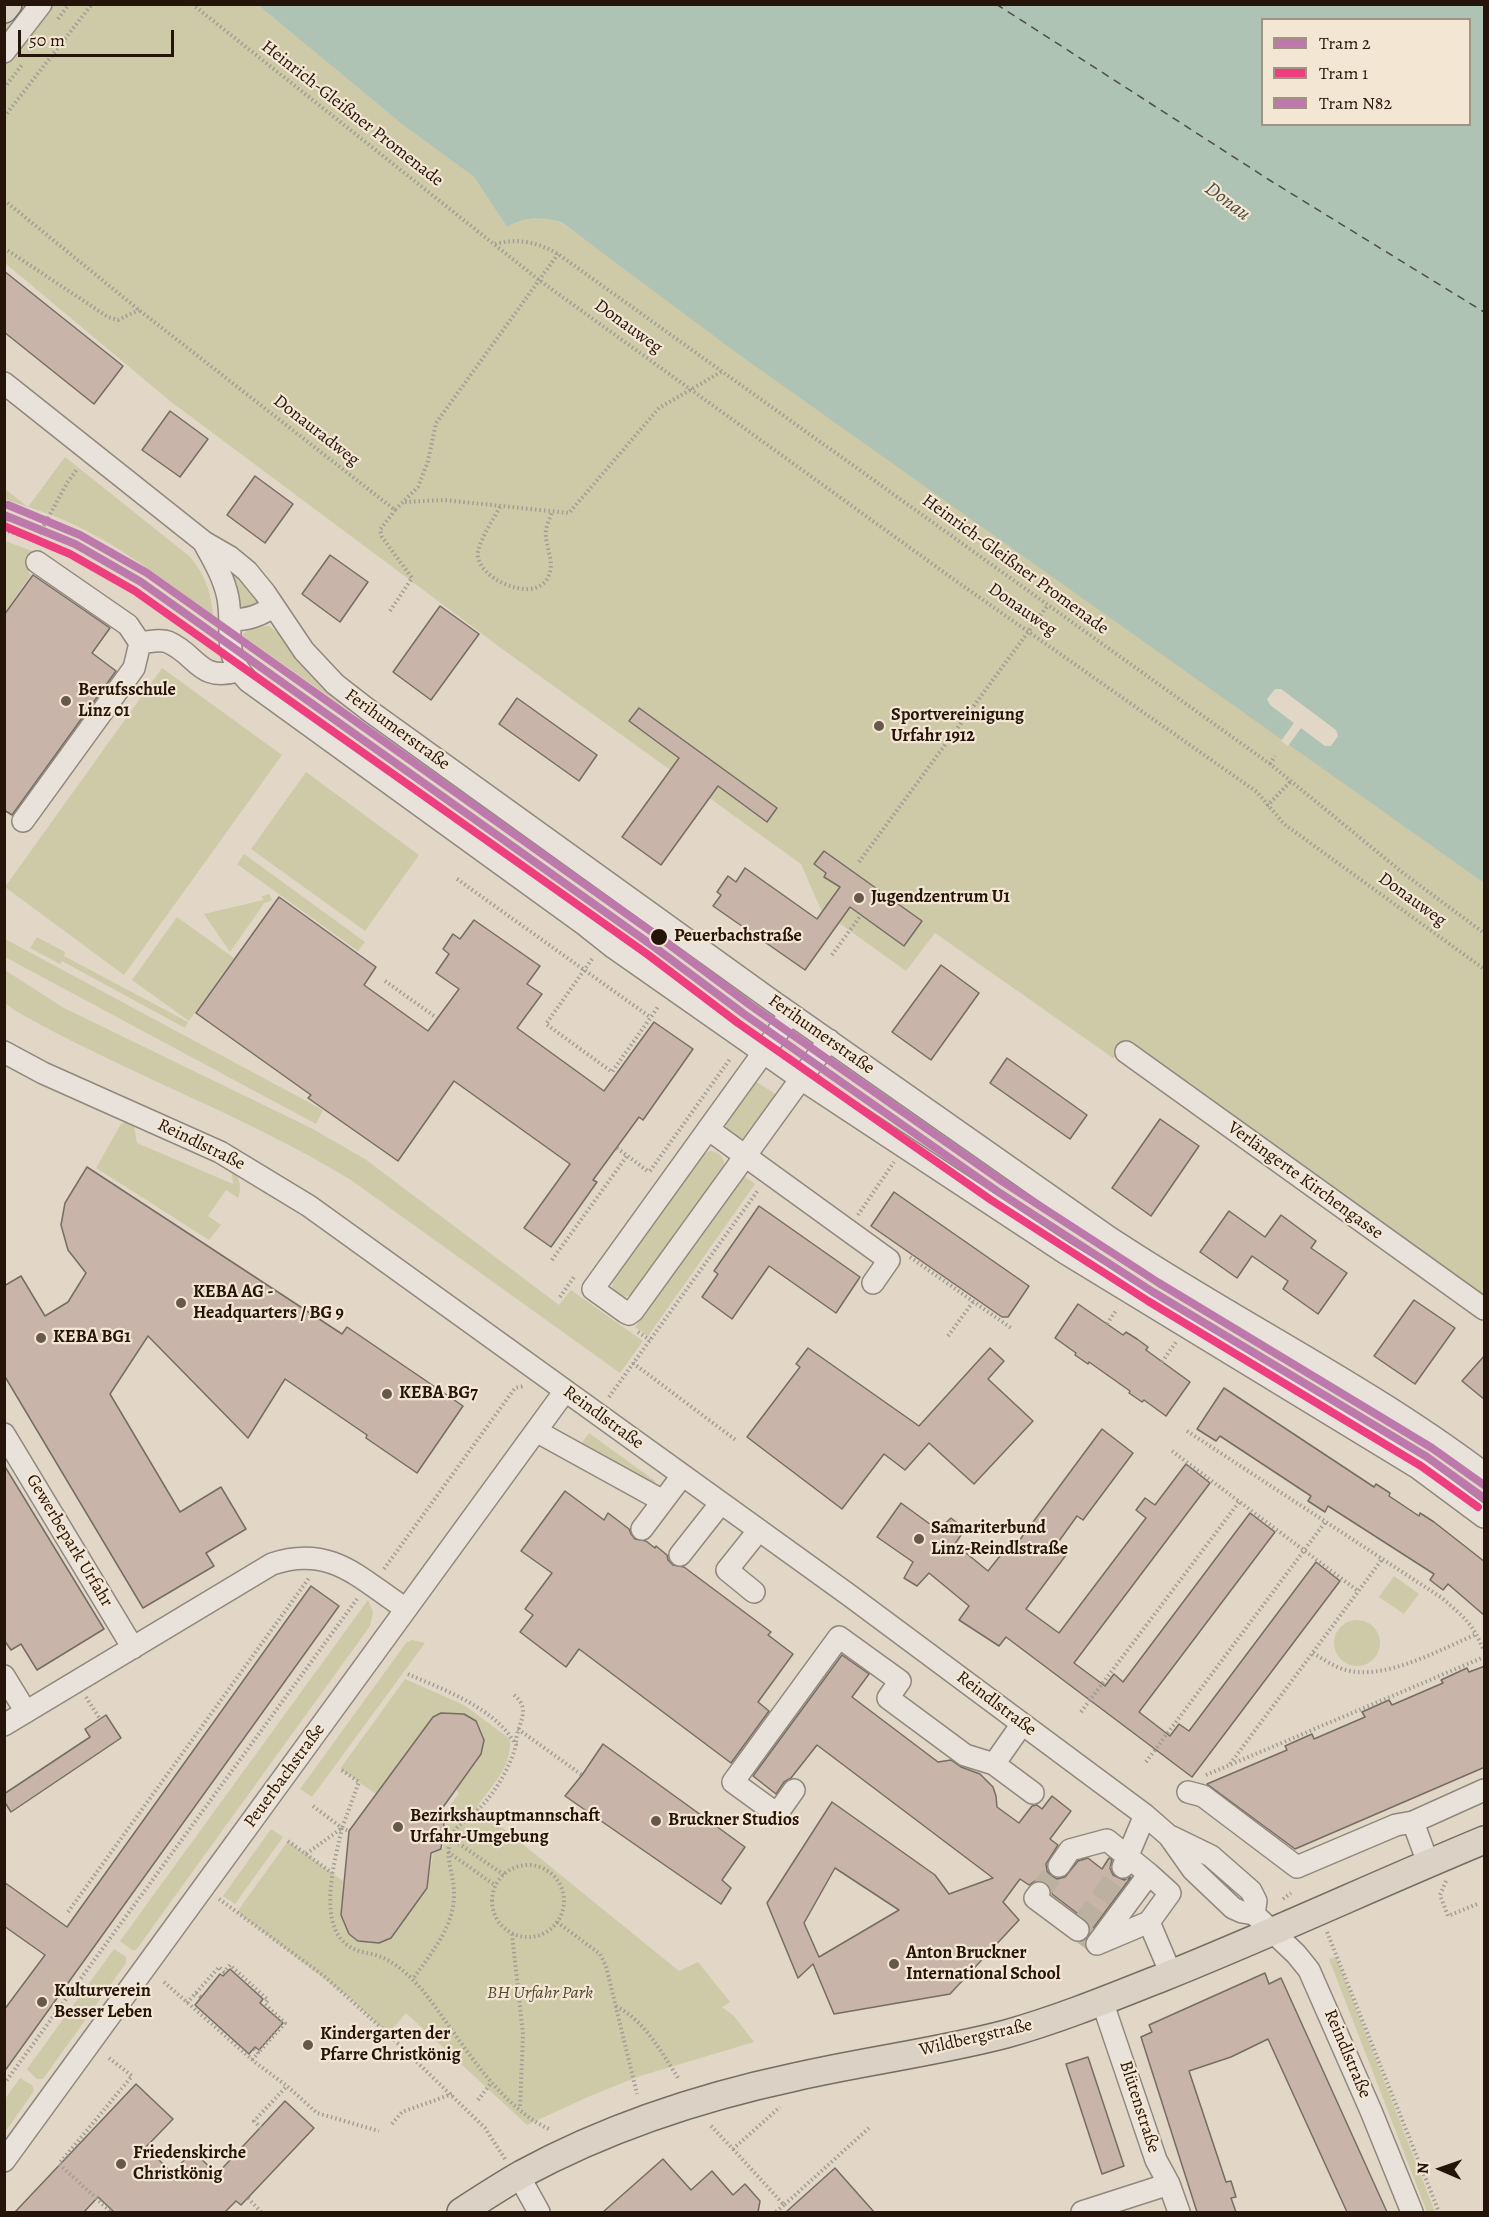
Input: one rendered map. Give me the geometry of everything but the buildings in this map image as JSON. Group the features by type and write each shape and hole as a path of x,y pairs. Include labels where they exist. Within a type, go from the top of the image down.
{"main road":[{"path":"4,9 8,4"},
{"name":"Wildbergstraße","path":"461,2212 519,2176 607,2134 672,2111 795,2077 1006,2034 1171,1974 1263,1922 1428,1863 1485,1840"}],"street":[{"path":"4,51 40,4"},
{"name":"Ferihumerstraße","path":"4,383 204,542 230,557 247,572 265,593 304,651 335,684 351,697 790,1013 1153,1267 1335,1375 1438,1440 1485,1473"},
{"name":"Ferihumerstraße","path":"204,542 224,583 229,601 232,658 238,671"},
{"path":"23,821 134,668 140,643 128,625 37,562"},
{"path":"230,620 256,616 273,606"},
{"path":"140,643 167,642 213,674 222,675 238,671 248,681 585,924 614,948 801,1079 1094,1271 1418,1468 1485,1517"},
{"path":"790,1013 593,1289 625,1312 632,1313 829,1040"},
{"name":"Reindlstraße","path":"4,1052 43,1073 220,1152 270,1180 347,1232 849,1595 1145,1815 1169,1836 1193,1870 1233,1908 1263,1922 1309,1970 1371,2111 1412,2212"},
{"name":"Verlängerte Kirchengasse","path":"1126,1053 1485,1309"},
{"path":"708,1129 889,1260 873,1283"},
{"name":"Peuerbachstraße","path":"4,2160 565,1391"},
{"path":"536,1431 663,1501"},
{"name":"Gewerbepark Urfahr","path":"4,1434 133,1648"},
{"path":"642,1529 682,1476"},
{"path":"680,1555 721,1503"},
{"path":"754,1592 727,1570 759,1530"},
{"path":"4,1725 272,1564 290,1558 324,1559 342,1566 406,1610"},
{"path":"794,1790 777,1814 733,1782 839,1637 900,1681 888,1698 965,1755 994,1764 1033,1793"},
{"path":"4,1676 26,1712"},
{"path":"994,1764 1022,1724"},
{"path":"1188,1792 1203,1796 1297,1867 1396,1825 1413,1822 1485,1790"},
{"path":"1125,1861 1145,1815"},
{"path":"1413,1822 1428,1863"},
{"path":"1064,1858 1107,1840 1125,1861 1149,1874 1170,1893 1149,1922 1097,1944 1149,1874"},
{"path":"1037,1896 1078,1930"},
{"path":"1149,1922 1171,1974"},
{"name":"Blütenstraße","path":"1102,2001 1156,2160 1169,2184 1179,2212"},
{"path":"519,2176 539,2212"},
{"path":"1082,2212 1169,2184"}],"path":[{"path":"4,117 92,4"},
{"name":"Heinrich-Gleißner Promenade","path":"192,4 539,280"},
{"name":"Donauradweg","path":"4,200 139,310 394,510"},
{"name":"Heinrich-Gleißner Promenade","path":"495,244 509,240 531,243 558,254 1270,764 1403,873 1485,933"},
{"path":"4,248 108,317 118,320 139,310"},
{"path":"390,611 412,578 382,537 380,530 394,510 405,502 418,487 428,461 436,423 558,254"},
{"name":"Donauweg","path":"539,280 956,581 1257,792 1284,824 1485,969"},
{"path":"405,502 444,500 569,513 659,408 721,372"},
{"path":"4,531 36,540 67,483 81,465 94,455"},
{"path":"500,507 477,554 484,572 519,589 530,590 539,587 546,581 551,571 546,529 552,512"},
{"path":"859,862 1048,605"},
{"path":"1270,764 1275,756"},
{"path":"1268,806 1291,782"},
{"path":"457,879 650,1017"},
{"path":"832,956 861,915"},
{"path":"592,959 546,1024 612,1071 658,1007"},
{"path":"385,981 437,1018"},
{"path":"617,1148 649,1172"},
{"path":"552,1260 627,1156"},
{"path":"848,1230 894,1161"},
{"path":"603,1406 770,1174"},
{"path":"904,1253 1011,1329"},
{"path":"948,1336 973,1302"},
{"path":"1107,1324 1121,1304"},
{"path":"1162,1362 1178,1339"},
{"path":"633,1364 737,1441"},
{"path":"4,2084 368,1584 379,1575 515,1388 531,1384 540,1372"},
{"path":"1187,1431 1442,1598 1469,1621 1478,1634 1485,1651"},
{"path":"1172,1451 1359,1592"},
{"path":"1081,1712 1239,1502"},
{"path":"1146,1762 1326,1521"},
{"path":"1230,1765 1383,1558"},
{"path":"68,1912 312,1575"},
{"path":"1313,1653 1345,1670 1380,1671 1403,1665 1478,1634"},
{"path":"1188,1792 1198,1778 1485,1657"},
{"path":"408,1674 464,1700 483,1712 502,1726 516,1745"},
{"path":"413,1979 441,1938 453,1909 454,1893 448,1851 451,1838 458,1826 477,1811 492,1794 506,1772 516,1745 524,1708 521,1701 514,1695"},
{"path":"518,1729 582,1775"},
{"path":"340,1769 358,1782 342,1828 332,1874 331,1912 333,1925 338,1935 344,1943 354,1949 394,1964 413,1979 492,2082 538,2124 551,2130"},
{"path":"313,1806 349,1831"},
{"path":"306,1854 342,1828"},
{"path":"451,1838 504,1875"},
{"path":"288,1841 332,1874"},
{"path":"448,1851 496,1886"},
{"path":"526,1865 537,1866 551,1873 558,1882 564,1904 557,1923 548,1931 536,1936 525,1937 512,1933 499,1923 493,1911 492,1898 496,1886 504,1875 515,1868 526,1865"},
{"path":"1287,1897 1291,1893"},
{"path":"1440,1895 1448,1916 1477,1904"},
{"path":"222,1901 324,1976 452,2094 485,2128 503,2154"},
{"path":"557,1923 600,1954 606,1966 637,2094"},
{"path":"512,1933 523,2034 520,2109"},
{"path":"1331,1942 1439,2212"},
{"path":"187,2003 219,1967 224,1972 230,1965 268,2000 263,2006 285,2023 252,2060"},
{"path":"164,1982 252,2060 317,2112 380,2131"},
{"path":"196,1993 202,1998"},
{"path":"616,2006 644,2025 679,2079"},
{"path":"254,2049 258,2053"},
{"path":"109,2058 132,2076 59,2164 109,2211"},
{"path":"478,2100 492,2082"},
{"path":"261,2127 254,2121 287,2086"},
{"path":"392,2124 402,2112 452,2094"},
{"path":"733,2149 780,2107"},
{"path":"711,2126 784,2205"},
{"path":"776,2212 870,2127"},
{"path":"248,2198 261,2212"}],"green space":[{"path":"4,5 258,5 403,125 474,177 507,227 520,221 533,219 560,222 1484,883 1484,1303 1134,1049 1113,1058 935,933 906,971 821,910 801,864 505,651 170,401 5,263"},
{"path":"65,457 189,556 206,583 213,615 142,564 105,541 66,521 28,507"},
{"path":"5,489 27,507 5,499"},
{"path":"5,541 40,554 28,572 31,575 5,612"},
{"path":"229,568 233,568 261,603 239,611"},
{"path":"269,626 276,631 301,665 321,687 355,715 242,635 251,627"},
{"path":"162,668 282,755 124,975 5,887"},
{"path":"306,772 419,855 365,931 251,849"},
{"path":"244,854 365,942 358,951 237,864"},
{"path":"269,894 272,900 265,902 230,952 204,914 263,900 262,896"},
{"path":"177,917 234,958 189,1021 132,980"},
{"path":"37,937 65,952 64,956 188,1022 185,1028 62,961 60,964 30,948"},
{"path":"5,939 323,1110 316,1124 5,957"},
{"path":"5,970 62,1007 311,1128 365,1159 559,1305 571,1290 643,1341 620,1373 351,1180 268,1134 98,1054 14,1010 5,1003"},
{"path":"755,1081 777,1095 746,1138 737,1139 727,1132 726,1123"},
{"path":"125,1122 134,1126 137,1143 233,1184 231,1166 234,1169 240,1185 238,1198 226,1190 208,1216 221,1225 209,1240 96,1168 121,1124"},
{"path":"709,1151 722,1156 723,1170 634,1293 625,1297 619,1296 612,1289 614,1277 702,1156"},
{"path":"744,1176 755,1184 648,1336 635,1327"},
{"path":"589,1433 655,1481 655,1487 609,1465 611,1460 581,1444"},
{"path":"1394,1576 1419,1594 1404,1614 1379,1597"},
{"path":"368,1600 373,1612 370,1626 136,1950 132,1950 120,1941"},
{"path":"1357,1620 1373,1627 1380,1643 1373,1659 1357,1666 1341,1659 1334,1643 1341,1627"},
{"path":"412,1640 425,1643 312,1797 300,1789 406,1643"},
{"name":"BH Urfahr Park","path":"405,1679 464,1705 510,1739 508,1759 504,1768 477,1807 679,1971 698,1962 730,2002 722,2007 734,2016 754,2042 640,2076 527,2125 406,2013 388,2034 351,1999 237,1912 288,1841 343,1881 341,1915 349,1934 358,1941 379,1943 391,1938 427,1888 433,1854 443,1849 446,1821 441,1818 459,1793 456,1790 477,1760 482,1750 483,1740 477,1724 469,1718 452,1713 442,1714 433,1717 376,1794 340,1769"},
{"path":"271,1829 283,1837 235,1904 223,1896"},
{"path":"114,1949 126,1957 126,1963 43,2079 37,2079 27,2069"},
{"path":"1336,1957 1435,2212 1427,2212 1329,1959"},
{"path":"20,2078 32,2085 34,2091 5,2132 5,2099"}],"water":[{"name":"Donau","path":"258,5 1484,5 1484,883 741,356 561,222 533,218 507,227 474,177 403,125"}],"pier":[{"path":"1275,689 1281,689 1336,730 1338,736 1331,746 1325,746 1301,728 1288,746 1281,741 1294,723 1270,705 1267,699"}],"ferry route":[{"path":"996,4 1271,181 1484,312"}],"tunnel":[{"path":"1039,1893 1059,1866"},
{"path":"1097,1944 1078,1930 1123,1867"}],"tram line":[{"name":"N82","path":"8,505 80,535 147,573 659,937 750,1005 1003,1182 1159,1283 1432,1448 1484,1485"},
{"name":"2","path":"4,515 75,544 141,582 653,946 744,1014 997,1191 1153,1292 1427,1457 1484,1498"},
{"path":"4,521 19,520"},
{"name":"1","path":"4,526 70,554 135,591 647,954 738,1023 991,1200 1148,1301 1421,1466 1478,1507"}],"place":[{"name":"Berufsschule Linz 01","path":"66,701"},
{"name":"Sportvereinigung Urfahr 1912","path":"879,726"},
{"name":"Jugendzentrum U1","path":"859,898"},
{"name":"Peuerbachstraße","path":"659,937"},
{"name":"KEBA AG - Headquarters / BG 9","path":"181,1303"},
{"name":"KEBA BG1","path":"41,1338"},
{"name":"KEBA BG7","path":"387,1394"},
{"name":"Samariterbund Linz-Reindlstraße","path":"919,1539"},
{"name":"Bruckner Studios","path":"656,1821"},
{"name":"Bezirkshauptmannschaft Urfahr-Umgebung","path":"398,1827"},
{"name":"Anton Bruckner International School","path":"894,1964"},
{"name":"Kulturverein Besser Leben","path":"42,2002"},
{"name":"Kindergarten der Pfarre Christkönig","path":"308,2045"},
{"name":"Friedenskirche Christkönig","path":"121,2164"}]}
